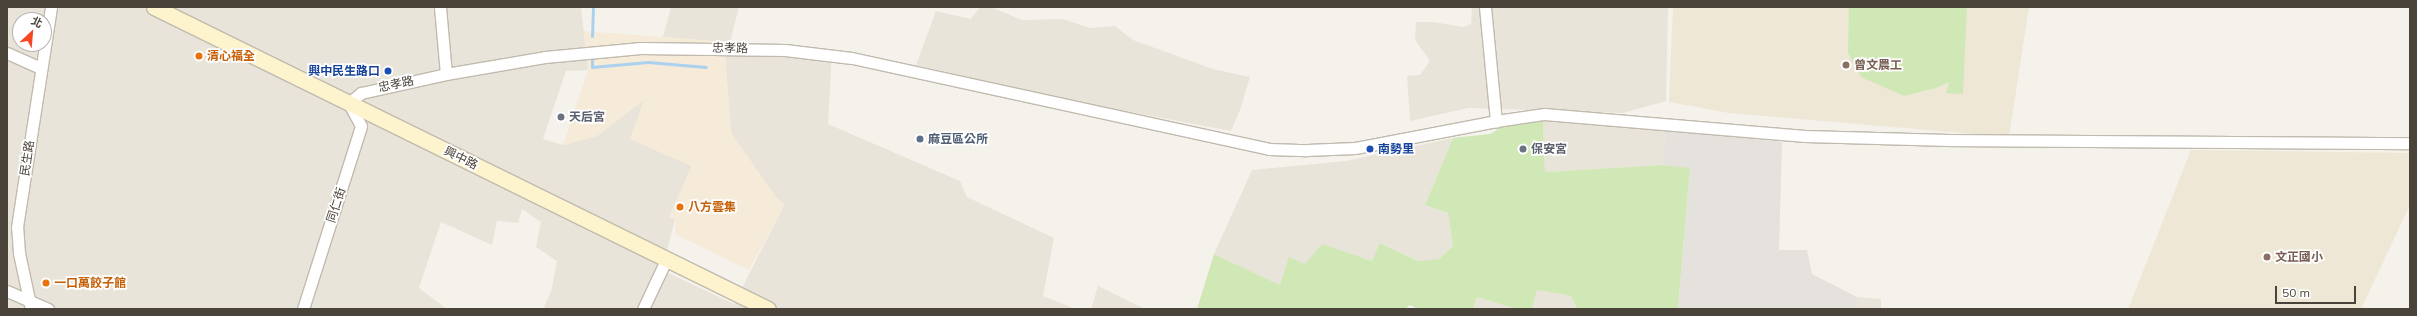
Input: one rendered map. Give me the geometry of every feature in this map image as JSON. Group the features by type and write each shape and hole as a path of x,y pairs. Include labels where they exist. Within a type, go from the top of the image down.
{"main road":[{"name":"興中路","path":"154,7 768,309"}],"street":[{"name":"民生路","path":"30,306 19,253 17,227 40,68 51,7"},
{"path":"440,7 446,74"},
{"path":"1485,7 1496,121"},
{"name":"忠孝路","path":"349,103 361,93 446,74 590,52 640,48 730,48 785,50 852,58 1269,149 1307,150 1355,148 1496,121 1544,114 1564,114 1805,136 1949,140 2410,142"},
{"path":"7,53 40,68"},
{"name":"同仁街","path":"303,309 361,126 349,103"},
{"path":"643,309 667,258"},
{"path":"7,291 30,306 48,309"}],"shaded area":[{"path":"7,7 581,7 588,70 566,71 543,139 563,145 597,136 645,99 630,139 692,166 669,217 675,219 662,270 734,304 784,205 775,196 731,133 724,42 663,37 671,7 739,7 730,42 832,52 828,124 960,181 967,197 1054,238 1043,296 1076,309 549,309 544,307 551,292 557,261 536,247 541,222 522,209 518,223 497,221 492,245 441,222 419,288 447,309 7,309"},
{"path":"980,7 991,7 1022,20 1063,19 1090,28 1115,26 1133,40 1213,69 1250,77 1240,110 1231,131 1056,98 916,65 936,11 971,19"},
{"path":"1472,7 1668,7 1666,101 1623,113 1468,108 1410,121 1407,76 1420,75 1430,61 1415,40 1416,22 1433,22 1464,27 1471,24"},
{"name":"曾文農工","path":"1673,7 2029,7 2009,137 1729,113 1669,102"},
{"path":"584,31 724,42 731,133 775,196 784,205 749,270 676,235 675,220 669,218 692,166 630,139 644,100 597,136 563,145 588,70"},
{"path":"1543,119 1666,130 1662,165 1545,172"},
{"path":"1666,130 1782,142 1779,250 1807,250 1812,274 1857,297 1857,309 1678,309 1690,169 1662,165"},
{"path":"1453,138 1425,205 1448,213 1453,246 1439,259 1418,261 1381,243 1372,261 1364,258 1305,264 1280,285 1214,254 1252,170 1346,161"},
{"name":"文正國小","path":"2191,150 2410,153 2410,205 2361,309 2128,309"},
{"path":"1098,286 1145,309 1091,309"},
{"path":"1537,290 1571,296 1577,309 1532,309"},
{"path":"1477,297 1516,309 1473,309"},
{"path":"1857,297 1881,299 1881,309 1857,309"}],"green space":[{"path":"1849,7 1967,7 1963,94 1946,93 1949,82 1936,88 1904,96 1861,77 1848,53"},
{"path":"1543,119 1545,172 1662,165 1690,168 1678,309 1577,309 1571,296 1537,290 1532,309 1516,309 1477,297 1473,309 1418,309 1410,305 1405,309 1197,309 1214,254 1280,285 1289,257 1305,264 1322,244 1372,261 1380,243 1418,261 1439,259 1453,246 1448,213 1425,205 1453,138 1490,134 1502,127"}],"waterway":[{"path":"592,36 593,7"},
{"path":"592,56 592,67 648,62 706,67"}],"place":[{"name":"清心福全","path":"199,56"},
{"name":"曾文農工","path":"1846,65"},
{"name":"興中民生路口","path":"388,71"},
{"name":"天后宮","path":"561,117"},
{"name":"麻豆區公所","path":"920,139"},
{"name":"南勢里","path":"1370,149"},
{"name":"保安宮","path":"1523,149"},
{"name":"八方雲集","path":"680,207"},
{"name":"文正國小","path":"2267,257"},
{"name":"一口萬餃子館","path":"46,283"}]}
